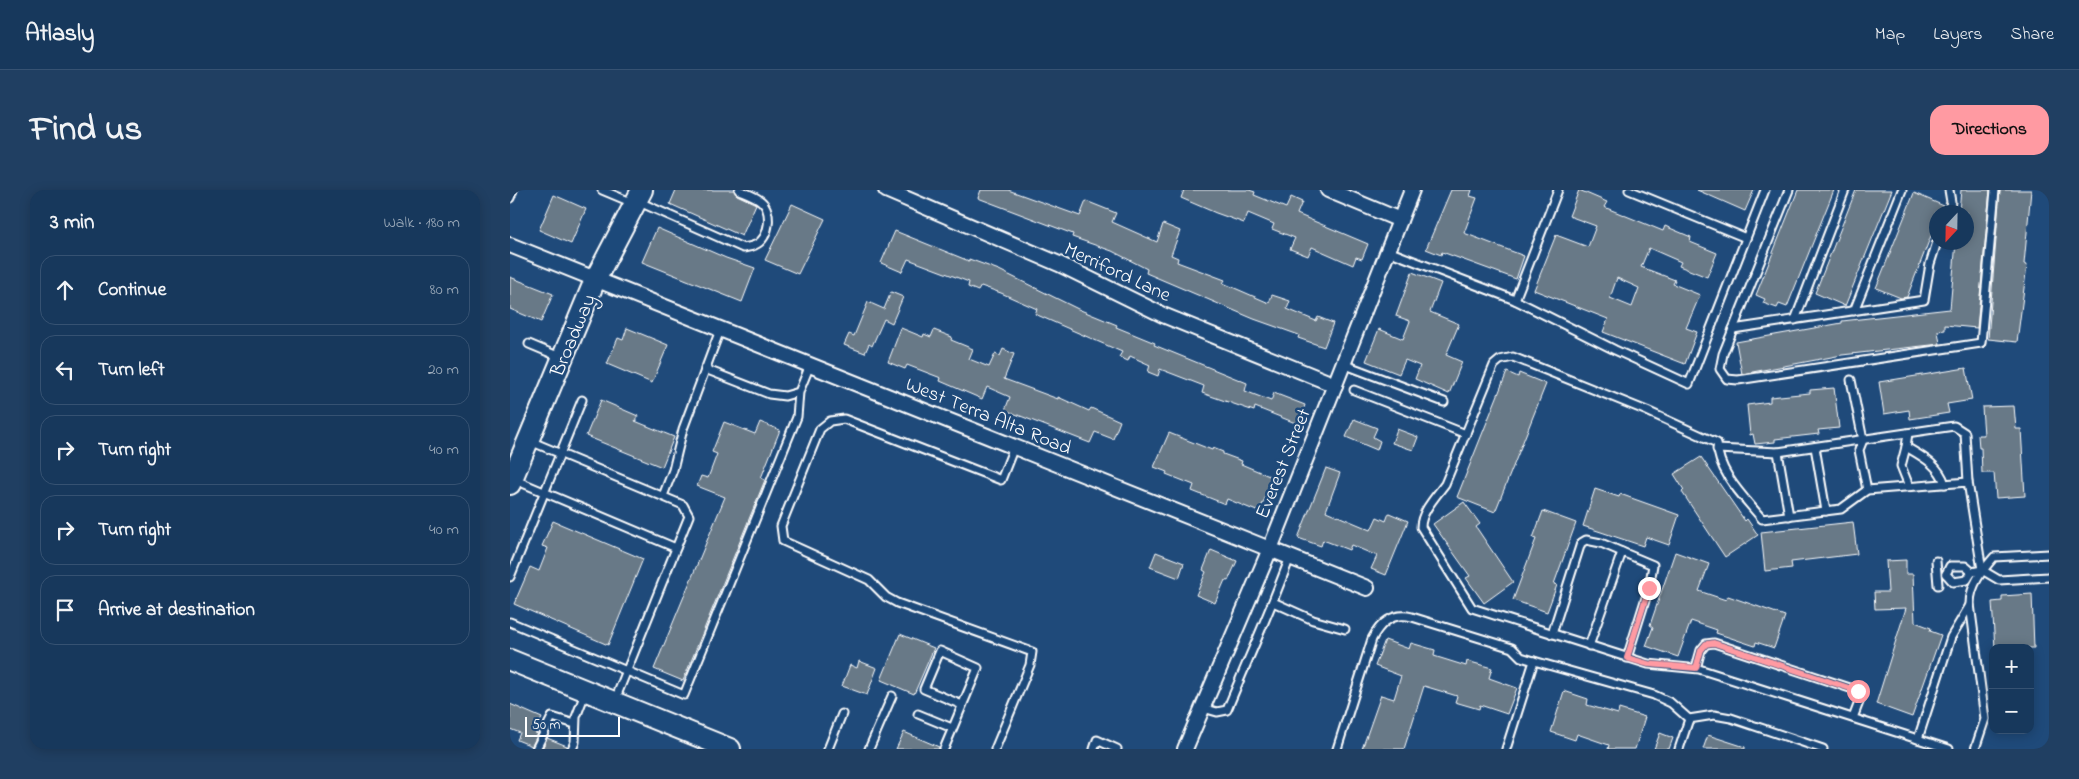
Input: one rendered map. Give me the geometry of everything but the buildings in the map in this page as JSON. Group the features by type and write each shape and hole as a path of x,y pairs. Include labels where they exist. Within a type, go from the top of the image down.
{"main road":[{"name":"Broadway","path":"511,481 595,280 638,198"},
{"path":"510,660 614,702 695,739 730,749"}],"street":[{"name":"Merriford Lane","path":"886,190 1058,264 1163,315 1335,385"},
{"path":"1328,190 1400,220"},
{"name":"Everest Street","path":"1185,749 1270,549 1412,190"},
{"name":"West Terra Alta Road","path":"510,245 1367,588"}],"lane":[{"path":"510,198 513,190"},
{"path":"602,190 638,198 743,248 756,245 763,237 768,226 767,210 760,200 739,190"},
{"path":"1515,300 1558,190"},
{"path":"1629,190 1746,238"},
{"path":"1388,251 1515,300 1615,350 1690,384 1765,190"},
{"path":"1789,190 1723,354 1720,369 1727,380 1738,380 1980,343 1995,190"},
{"path":"1796,320 1845,190"},
{"path":"1854,311 1902,190"},
{"path":"1949,190 1950,205"},
{"path":"1733,329 1924,300 1934,250"},
{"path":"663,496 673,470 683,429 720,330"},
{"path":"529,344 563,358"},
{"path":"1949,749 1696,668 1648,664 1472,608 1421,527 1421,520 1445,484 1494,365 1500,360 1514,356 1646,410 1717,443 1717,454 1727,474 1762,520 1841,509 1867,490 1968,482"},
{"path":"1343,364 1444,402"},
{"path":"510,622 684,695 797,417 799,392 810,365"},
{"path":"705,369 769,394 785,396 799,392"},
{"path":"1851,380 1863,440 1858,450 1867,490"},
{"path":"1354,390 1466,434"},
{"path":"510,577 582,400"},
{"path":"995,749 1030,665 1032,652 897,603 886,597 869,580 783,541 781,526 820,429 830,421 844,419 1001,480 1014,447"},
{"path":"1717,449 1778,452 1954,426 1966,433 1968,482 1982,570"},
{"path":"1908,433 1901,466 1909,486"},
{"path":"528,440 663,496 683,505 688,511 689,516 614,702"},
{"path":"1816,447 1826,511"},
{"path":"1906,447 1930,462 1941,473 1945,484"},
{"path":"1778,452 1789,516"},
{"path":"511,481 544,492 676,548"},
{"path":"1552,634 1581,543 1586,540 1601,543 1654,565 1649,588 1627,658"},
{"path":"1589,646 1622,552"},
{"path":"1975,749 1985,720 1970,593 1982,570 1994,557 2049,554"},
{"path":"1202,708 1217,712 1227,710 1290,557"},
{"path":"1936,561 1938,585"},
{"path":"1946,574 1950,566 1965,566 1972,572"},
{"path":"1937,574 1946,574 1953,582 1967,580 1972,572 1982,570 1999,580 2049,577"},
{"path":"1273,602 1313,620 1345,629"},
{"path":"1918,739 1951,637 1970,604"},
{"path":"1336,749 1372,639 1378,628 1386,620 1404,615 1512,648 1521,657 1654,695 1671,703 1689,720"},
{"path":"1696,668 1701,650 1706,644 1714,643 1858,691 1861,697 1853,718"},
{"path":"944,749 978,668 940,651 924,689 962,705"},
{"path":"1506,749 1534,661"},
{"path":"572,749 575,742 575,724 586,691"},
{"path":"869,749 892,696"},
{"path":"828,749 842,714"},
{"path":"918,714 952,728"},
{"path":"1689,720 1714,715 1731,718 1823,749"},
{"path":"536,749 552,716 575,724"},
{"path":"1679,749 1689,720"},
{"path":"1094,749 1097,740 1117,749"}],"route":[{"path":"1649,588 1627,658 1648,664 1696,668 1701,650 1706,644 1714,643 1858,691"}]}
